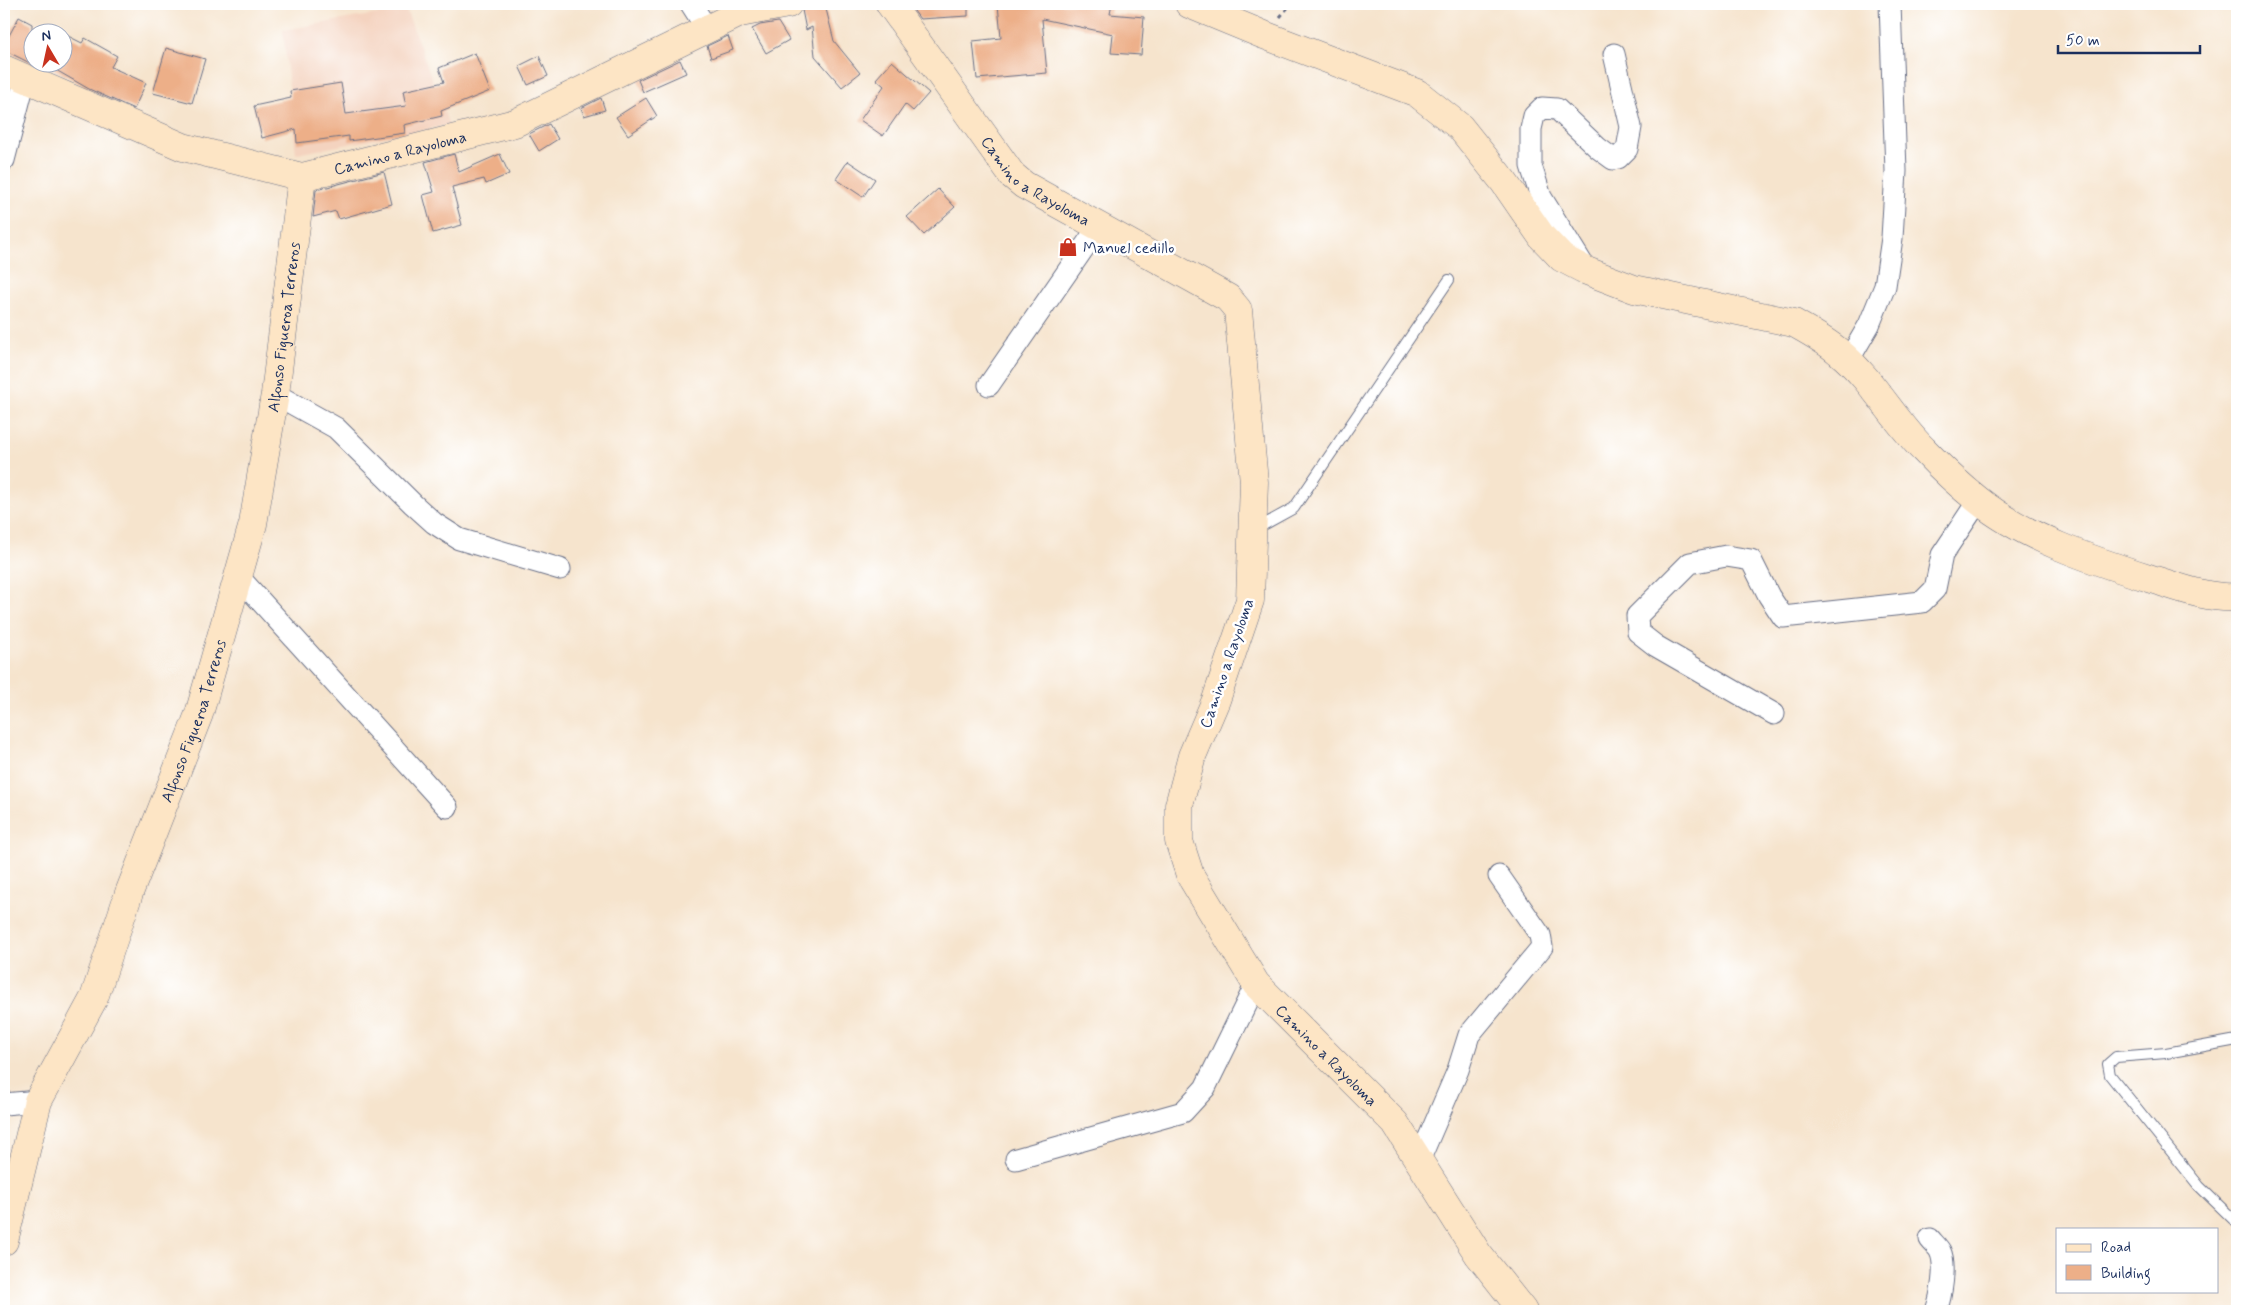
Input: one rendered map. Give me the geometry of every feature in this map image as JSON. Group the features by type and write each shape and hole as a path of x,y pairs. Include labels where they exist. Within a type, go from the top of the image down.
{"street":[{"path":"691,4 707,29"},
{"name":"Camino a Rayoloma","path":"14,74 184,147 302,178 515,123 740,13 788,4"},
{"name":"Camino a Rayoloma","path":"890,4 1012,175 1024,185 1228,298 1238,310 1254,482 1250,600 1216,700 1192,756 1179,805 1179,840 1190,875 1256,984 1395,1123 1418,1163 1478,1254 1523,1311"},
{"path":"1189,4 1264,35 1417,93 1460,128 1504,182 1542,237 1562,258 1587,271 1634,289 1794,323 1817,335 1840,353 1922,448 1978,501 2048,541 2094,560 2183,589 2222,598 2237,597"},
{"path":"1848,362 1869,325 1885,286 1892,238 1896,171 1890,4"},
{"path":"1587,271 1541,197 1532,166 1531,129 1534,116 1542,108 1557,109 1598,148 1613,159 1618,158 1627,149 1631,127 1614,54"},
{"path":"4,160 14,74"},
{"name":"Alfonso Figueroa Terreros","path":"4,1241 38,1101 94,998 129,893 199,714 253,524 275,394 302,178"},
{"path":"988,385 1099,226"},
{"path":"275,394 336,428 412,504 434,523 458,539 560,569"},
{"path":"1774,714 1656,646 1638,632 1637,616 1690,563 1726,556 1751,560 1769,596 1784,617 1922,602 1935,589 1942,555 1978,501"},
{"path":"238,576 447,808"},
{"path":"1418,1163 1458,1070 1469,1035 1542,947 1540,935 1499,876"},
{"path":"1016,1159 1183,1112 1205,1088 1256,984"},
{"path":"4,1104 38,1101"},
{"path":"1930,1239 1941,1252 1943,1273 1941,1299 1936,1311"}],"lane":[{"path":"1252,530 1294,508 1449,280"},
{"path":"2237,1040 2166,1053 2116,1057 2108,1064 2110,1075 2199,1186 2237,1223"}],"shaded area":[{"path":"406,9 449,125 296,154 283,30"}],"building":[{"path":"914,4 968,4 968,16 920,19 914,11"},
{"path":"998,4 1112,4 1110,14 1144,17 1141,55 1111,53 1113,34 1042,19 1047,73 977,79 973,41 1001,38"},
{"path":"825,5 834,41 860,73 842,87 815,56 812,27 806,30 802,10"},
{"path":"19,17 28,22 22,22 22,59 4,50 4,45"},
{"path":"778,22 789,40 766,53 752,29 760,25"},
{"path":"728,36 733,50 711,58 707,46"},
{"path":"72,38 82,43 85,38 117,56 111,67 146,83 134,109 89,89 59,72 72,72"},
{"path":"166,48 205,59 192,103 153,93"},
{"path":"475,53 490,91 441,111 442,116 404,125 405,133 349,141 349,136 297,143 296,129 262,138 254,106 291,98 290,91 341,83 346,114 406,106 403,91 444,82 439,68"},
{"path":"539,56 548,76 528,85 519,66"},
{"path":"680,60 686,73 643,92 638,80"},
{"path":"892,61 929,93 913,111 905,104 883,136 860,120 884,86 876,79"},
{"path":"601,98 605,110 584,116 581,108"},
{"path":"646,98 657,116 628,135 616,117"},
{"path":"549,124 558,139 539,151 529,134"},
{"path":"454,154 459,172 500,154 509,174 486,184 484,179 452,187 462,225 433,233 423,195 434,192 425,162"},
{"path":"848,161 875,179 863,197 836,179"},
{"path":"384,172 392,204 339,219 336,211 313,217 316,190"},
{"path":"938,189 955,207 924,235 907,217"}],"place":[{"name":"Manuel cedillo","path":"1068,247"}]}
